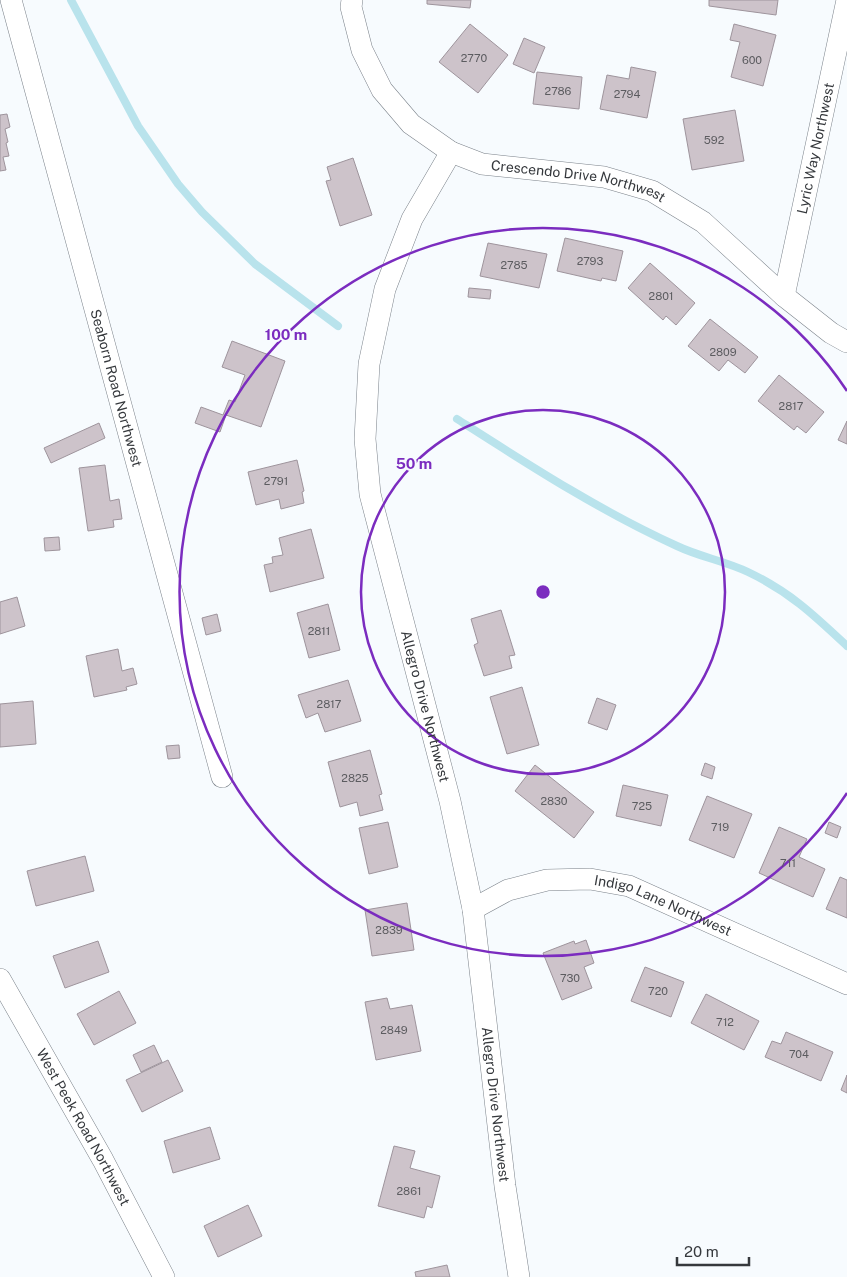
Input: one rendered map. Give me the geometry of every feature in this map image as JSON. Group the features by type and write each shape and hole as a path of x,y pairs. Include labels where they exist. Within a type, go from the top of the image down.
{"street":[{"name":"Seaborn Road Northwest","path":"11,0 222,777"},
{"name":"Crescendo Drive Northwest","path":"352,0 362,50 382,90 411,124 451,152 482,164 604,176 652,191 703,222 784,296 830,333 847,342"},
{"name":"Lyric Way Northwest","path":"784,296 847,0"},
{"name":"Allegro Drive Northwest","path":"451,152 412,218 384,289 369,364 365,439 370,494 450,801 473,910 505,1186 519,1277"},
{"name":"Indigo Lane Northwest","path":"473,910 508,890 547,880 590,879 629,886 847,984"},
{"name":"West Peek Road Northwest","path":"0,979 103,1160 164,1277"}],"building":[{"path":"427,0 471,0 470,8 427,4"},
{"path":"709,0 778,0 776,15 709,6"},
{"path":"470,24 508,55 478,93 439,62"},
{"path":"734,24 776,35 763,86 731,77 740,42 730,40"},
{"path":"524,38 545,47 534,73 513,64"},
{"path":"631,67 656,72 647,118 600,109 607,75 629,79"},
{"path":"537,72 582,77 579,109 533,104"},
{"path":"735,110 744,161 692,170 683,119"},
{"path":"7,114 10,127 5,129 9,156 3,157 6,170 0,171 0,115"},
{"path":"353,158 372,215 340,226 326,181 331,180 327,167"},
{"path":"565,238 623,251 616,281 602,278 601,281 557,271"},
{"path":"488,243 547,254 539,288 480,276"},
{"path":"650,263 695,303 676,325 666,316 663,320 628,288"},
{"path":"469,288 491,290 490,299 468,297"},
{"path":"710,319 758,357 745,373 728,360 719,371 688,346"},
{"path":"232,341 285,361 261,427 226,415 220,432 195,423 201,407 223,415 229,400 235,402 245,375 222,367"},
{"path":"779,375 824,412 806,433 797,426 794,430 758,401"},
{"path":"847,421 847,444 838,440"},
{"path":"99,423 105,438 51,463 44,448"},
{"path":"297,460 304,491 302,492 304,503 281,509 279,499 256,505 248,472"},
{"path":"105,465 110,501 119,499 122,519 113,520 114,527 88,531 79,468"},
{"path":"311,529 324,578 270,592 264,565 273,563 272,557 283,555 279,538"},
{"path":"59,537 60,550 45,551 44,538"},
{"path":"17,597 25,626 0,634 0,602"},
{"path":"328,604 340,650 309,658 297,613"},
{"path":"501,610 515,655 509,656 512,668 484,676 474,645 478,643 471,619"},
{"path":"217,614 221,631 206,635 202,618"},
{"path":"118,649 122,671 133,668 137,684 126,687 127,690 94,697 86,656"},
{"path":"348,680 361,721 325,732 318,713 306,718 298,695"},
{"path":"522,687 539,745 507,754 490,697"},
{"path":"597,698 616,705 607,730 588,723"},
{"path":"33,701 36,744 0,747 0,704"},
{"path":"179,745 180,758 168,759 166,746"},
{"path":"370,750 382,794 379,795 383,810 360,816 357,802 340,807 328,762"},
{"path":"705,763 715,767 712,779 701,775"},
{"path":"535,765 594,812 574,838 515,791"},
{"path":"623,785 668,795 661,826 616,816"},
{"path":"707,796 752,814 734,858 689,840"},
{"path":"388,822 398,867 369,874 359,828"},
{"path":"829,822 841,827 837,838 825,833"},
{"path":"779,827 807,839 799,857 825,869 813,897 759,873"},
{"path":"85,856 94,891 36,906 27,871"},
{"path":"840,877 847,880 847,918 826,909"},
{"path":"407,903 414,950 372,956 365,910"},
{"path":"586,940 594,963 584,967 592,988 562,1000 543,953 574,941 575,944"},
{"path":"98,941 109,972 65,988 53,956"},
{"path":"645,967 684,982 671,1017 631,1001"},
{"path":"119,991 136,1023 94,1045 77,1014"},
{"path":"706,994 759,1021 744,1050 691,1023"},
{"path":"387,998 390,1009 412,1005 421,1051 376,1060 365,1002"},
{"path":"786,1032 833,1052 821,1081 765,1057 772,1041 781,1044"},
{"path":"154,1045 162,1062 141,1072 133,1055"},
{"path":"168,1060 183,1091 142,1112 126,1080"},
{"path":"847,1075 847,1093 841,1090"},
{"path":"210,1127 220,1159 173,1173 164,1141"},
{"path":"394,1146 415,1151 410,1168 440,1176 432,1208 427,1206 424,1218 378,1206"},
{"path":"248,1205 262,1236 218,1257 204,1226"},
{"path":"447,1265 450,1277 416,1277 415,1272"}],"waterway":[{"path":"71,0 138,126 178,184 202,212 255,264 338,326"},
{"path":"457,419 538,470 620,518 686,550 739,568 777,588 824,624 847,646"}]}
